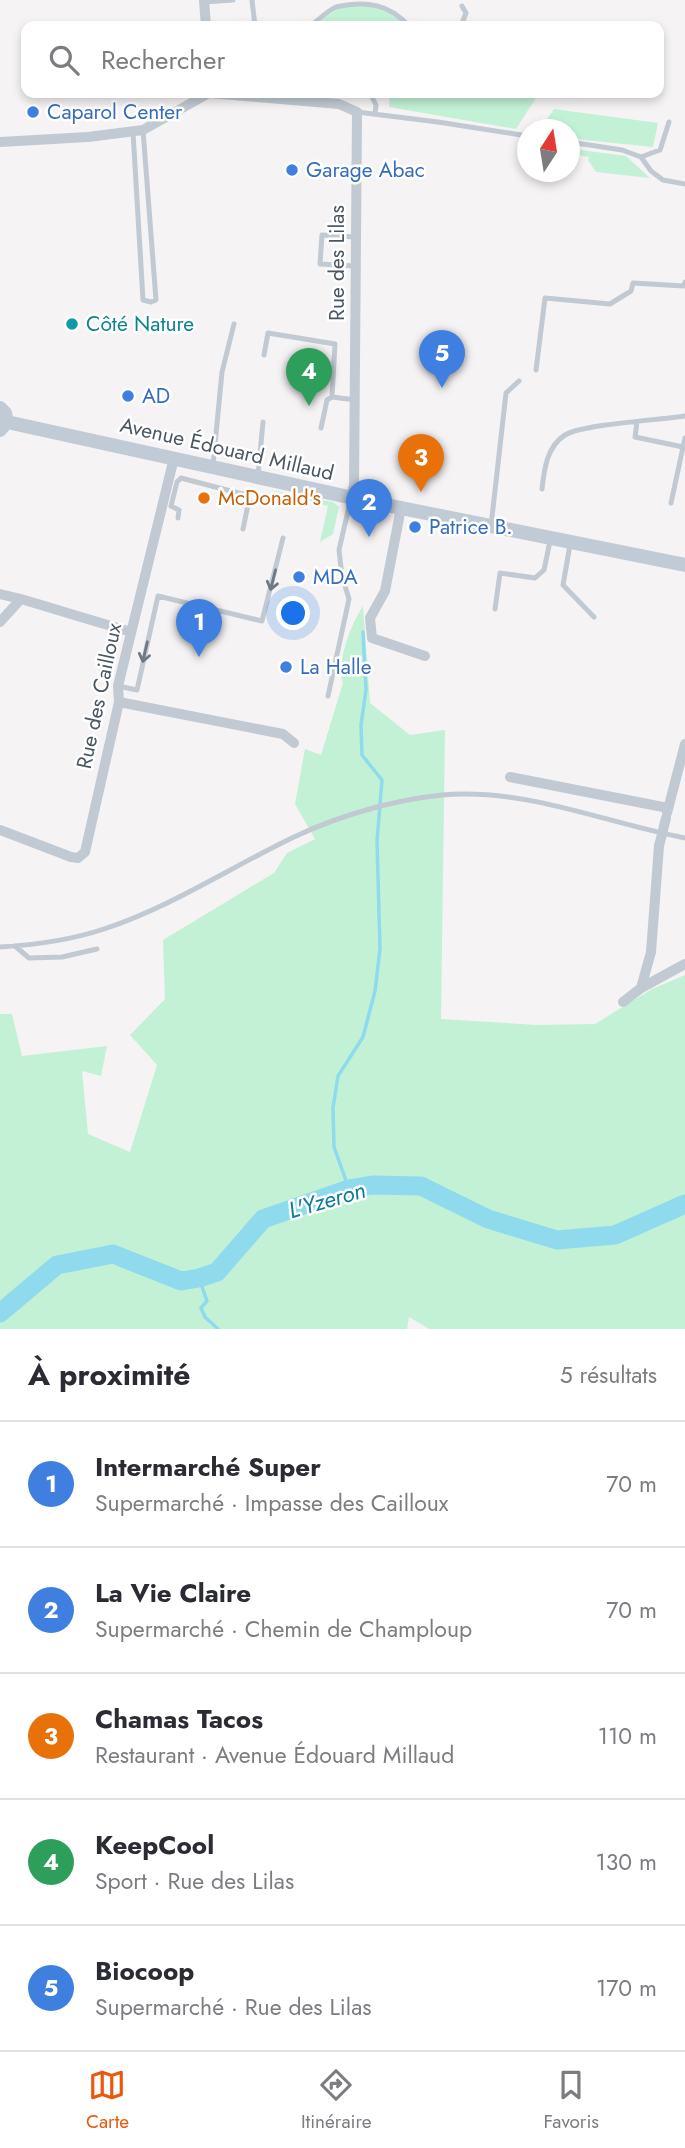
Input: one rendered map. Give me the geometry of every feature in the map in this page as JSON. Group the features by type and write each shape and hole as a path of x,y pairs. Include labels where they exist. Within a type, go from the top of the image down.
{"main road":[{"path":"0,408 5,413 3,426"},
{"name":"Avenue Édouard Millaud","path":"3,426 174,458 401,509 685,565"}],"street":[{"path":"204,1 206,21"},
{"path":"0,142 138,131 200,98"},
{"path":"273,98 339,104 357,113"},
{"name":"Rue des Lilas","path":"351,498 354,485 356,400 357,113"},
{"name":"Rue des Cailloux","path":"0,830 71,857 78,858 85,852 119,702 118,686 174,458"},
{"path":"401,509 386,591 370,618 372,638 425,656"},
{"path":"0,594 131,632"},
{"path":"0,622 22,599"},
{"path":"119,702 283,734 293,743"},
{"path":"641,988 651,952 659,846 685,744"},
{"path":"510,778 667,813"},
{"path":"624,1002 641,988 685,964"}],"lane":[{"path":"204,1 233,0"},
{"path":"252,0 254,21"},
{"path":"318,21 333,8 348,2 361,1 374,1 386,6 405,21"},
{"path":"462,6 466,13 463,21"},
{"path":"372,98 376,105 375,114"},
{"path":"357,113 517,135"},
{"path":"641,157 660,150 669,122"},
{"path":"138,131 156,300 151,303 143,300 138,131"},
{"path":"580,144 622,150 641,157 651,171 663,180 685,184"},
{"path":"356,237 322,235 320,264 356,266"},
{"path":"536,370 545,298 610,304 631,291 633,283 684,286 685,282"},
{"path":"213,467 222,372 234,324"},
{"path":"264,355 268,333 335,344 332,397"},
{"path":"491,526 506,393 519,381"},
{"path":"321,428 327,400 332,397 356,400"},
{"path":"542,489 545,466 551,450 565,435 584,429 685,416"},
{"path":"258,476 263,422"},
{"path":"638,422 635,437 683,447"},
{"path":"671,502 685,438"},
{"path":"178,518 179,510 171,506 177,482 181,478 246,495 249,500 243,529"},
{"path":"328,696 349,599 342,576 339,550 351,498"},
{"path":"118,686 137,690 158,596 262,621 283,538"},
{"path":"495,610 500,573 535,578 544,570 551,538"},
{"path":"570,542 563,585 594,617"},
{"path":"0,947 78,937 136,917 301,834 347,816 420,799 462,794 486,796 553,806 685,838"},
{"path":"15,946 29,958 62,957 97,949"}],"green space":[{"path":"369,4 394,14 401,21 320,21 339,8"},
{"path":"390,98 536,98 522,119 517,119 516,129 389,107"},
{"path":"554,109 658,123 653,147 580,140 580,119 547,119"},
{"path":"580,150 626,156 650,178 596,172 588,160 589,157 580,155"},
{"path":"270,490 333,502 339,507 333,534 320,542 328,506"},
{"path":"363,606 370,703 410,735 445,730 441,1019 537,1025 595,1024 652,989 685,975 685,1329 429,1329 409,1317 407,1329 0,1329 0,1014 12,1014 22,1056 107,1046 101,1076 82,1071 88,1134 130,1152 157,1065 130,1035 165,999 163,940 274,873 287,853 315,839 295,804 305,749 321,755 343,683 341,665 346,644"}],"waterway":[{"path":"349,1189 334,1147 333,1108 338,1076 363,1037 375,991 380,949 377,841 382,780 362,755 361,725 366,690 363,632"},
{"name":"L'Yzeron","path":"0,1313 57,1265 113,1254 181,1281 217,1272 263,1219 349,1189 372,1185 421,1186 488,1219 557,1240 615,1235 685,1204"},
{"path":"199,1278 207,1301 201,1308 205,1317 218,1329"}],"place":[{"name":"Caparol Center","path":"33,112"},
{"name":"Garage Abac","path":"292,170"},
{"name":"Côté Nature","path":"72,324"},
{"name":"Biocoop","path":"442,388"},
{"name":"AD","path":"128,396"},
{"name":"KeepCool","path":"309,406"},
{"name":"Chamas Tacos","path":"421,492"},
{"name":"McDonald's","path":"204,498"},
{"name":"Patrice B.","path":"415,527"},
{"name":"La Vie Claire","path":"369,537"},
{"name":"MDA","path":"299,577"},
{"name":"Intermarché Super","path":"199,657"},
{"name":"La Halle","path":"286,667"}]}
